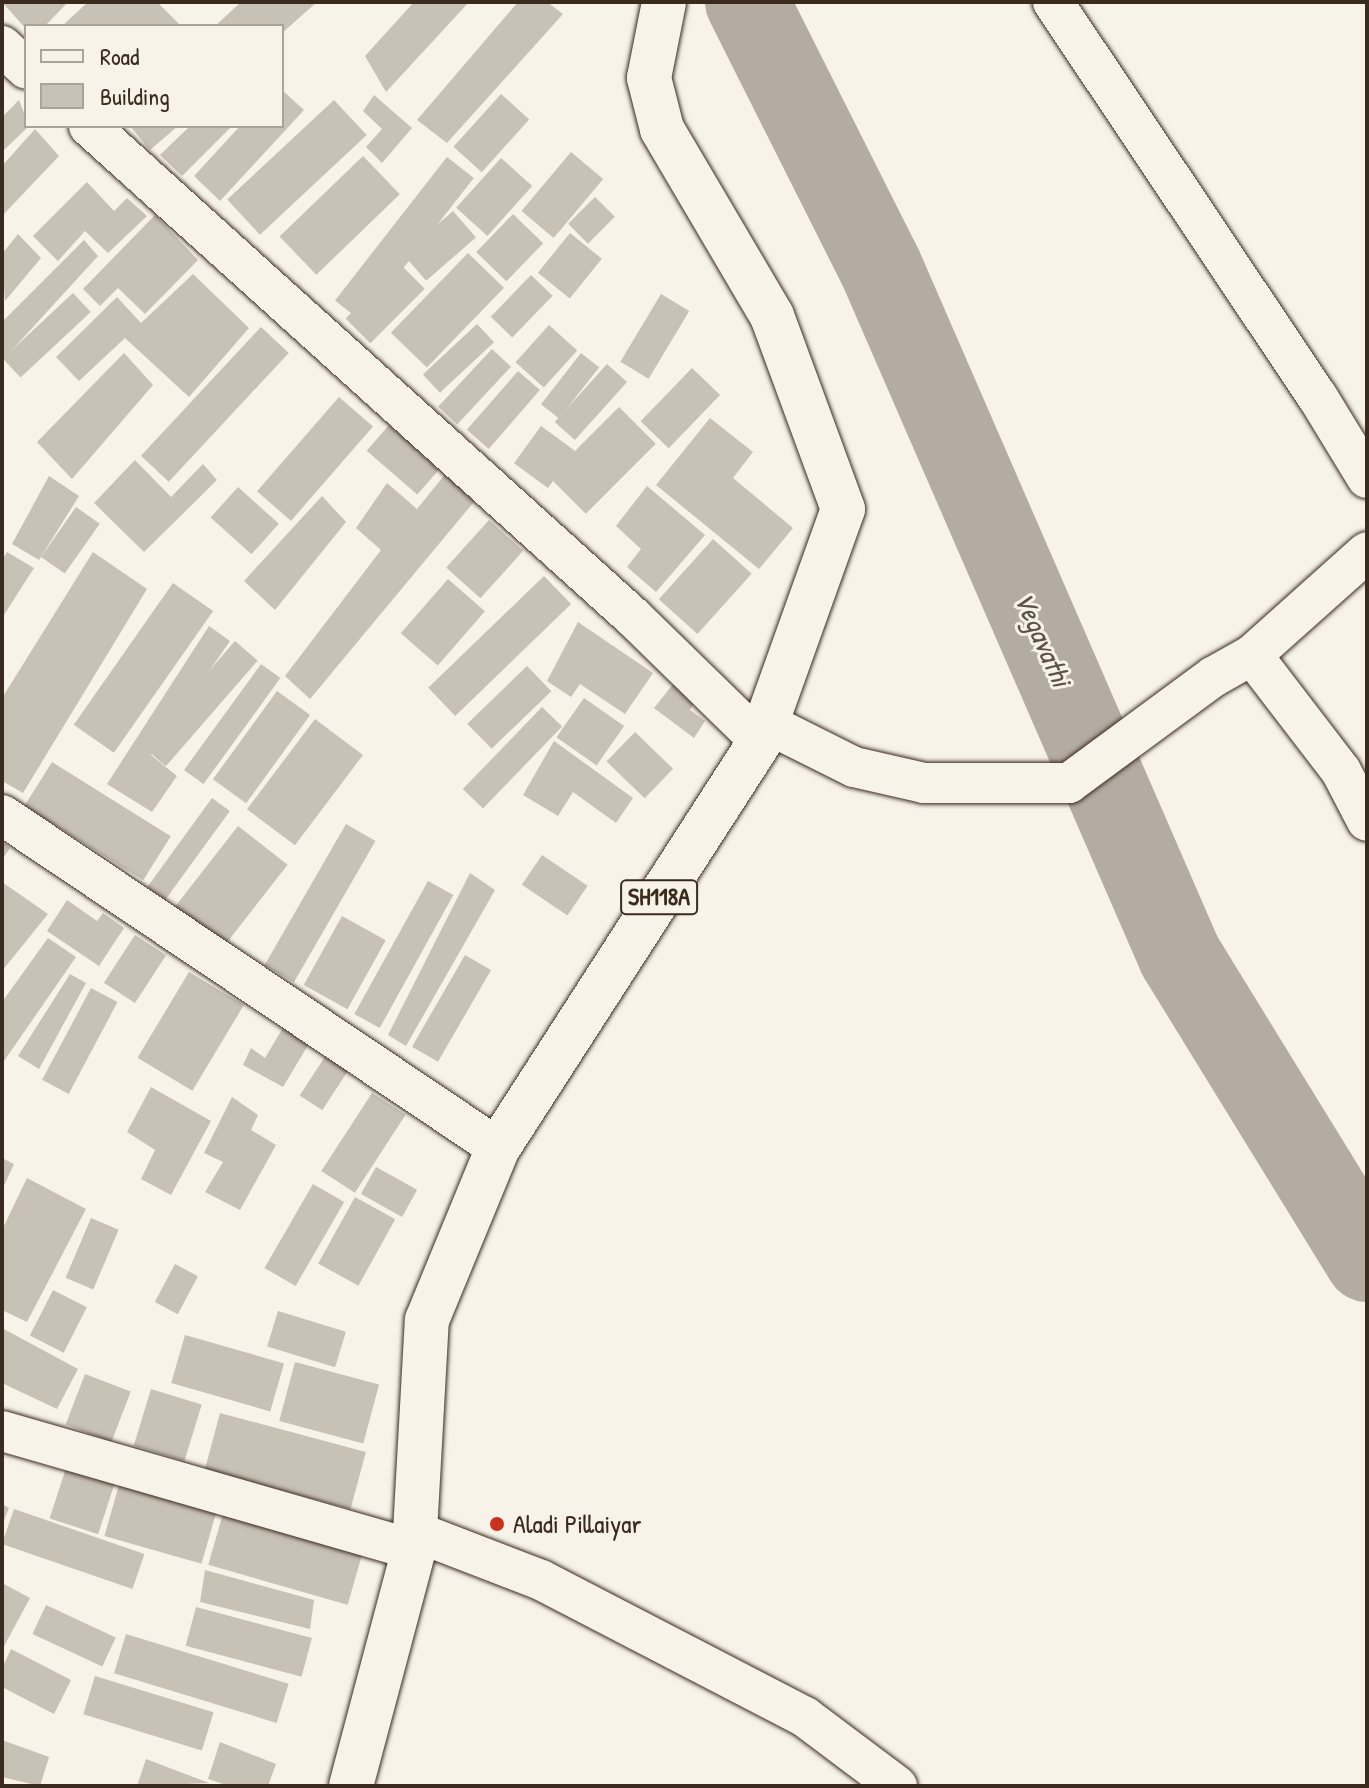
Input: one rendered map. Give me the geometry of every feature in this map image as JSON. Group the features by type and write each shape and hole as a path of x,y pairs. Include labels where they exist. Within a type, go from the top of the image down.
{"main road":[{"name":"SH118A","path":"351,1786 414,1541 427,1320 498,1148 763,732 843,509 772,316 662,129 649,78 660,15"}],"street":[{"path":"1053,2 1367,478"},
{"path":"2,46 24,66"},
{"path":"91,128 763,732 854,767 924,783 1069,783 1213,677 1252,655 1361,568"},
{"path":"1252,655 1341,771 1367,821"},
{"path":"2,815 498,1148"},
{"path":"2,1431 414,1541 541,1580 805,1717 897,1786"}],"building":[{"path":"2,2 68,2 47,24 24,24 24,27"},
{"path":"88,2 157,2 179,24 64,24"},
{"path":"241,2 317,2 284,31 284,24 217,24"},
{"path":"414,2 469,2 386,92 365,56"},
{"path":"518,2 547,2 563,14 447,143 417,120"},
{"path":"284,92 304,110 220,201 194,176 238,128 284,128"},
{"path":"501,94 529,119 482,172 453,147"},
{"path":"374,95 412,128 382,163 366,147 382,129 363,111"},
{"path":"19,100 24,113 24,128 27,128 2,152 2,117"},
{"path":"334,100 367,135 260,235 227,200"},
{"path":"132,128 176,128 150,150"},
{"path":"188,128 230,128 182,176 160,155"},
{"path":"35,129 59,156 2,216 2,166"},
{"path":"571,152 603,179 554,238 522,211"},
{"path":"363,156 400,194 316,275 280,237"},
{"path":"447,157 474,178 362,321 335,300"},
{"path":"501,158 532,186 487,236 456,208"},
{"path":"87,182 114,211 127,198 147,216 108,253 85,231 58,261 33,236"},
{"path":"595,197 615,217 588,244 568,224"},
{"path":"453,211 476,237 426,281 403,254"},
{"path":"513,214 543,243 506,281 476,252"},
{"path":"155,215 198,260 145,314 118,288 100,306 83,289"},
{"path":"570,233 602,259 570,298 538,273"},
{"path":"18,234 41,258 5,301 2,254"},
{"path":"84,240 98,256 2,361 2,322"},
{"path":"468,253 504,288 427,368 391,333"},
{"path":"400,264 425,289 370,343 346,318"},
{"path":"193,274 249,328 189,397 125,338 79,381 56,357 117,297 141,323"},
{"path":"531,275 553,296 512,338 491,317"},
{"path":"73,293 91,312 21,377 3,358"},
{"path":"661,294 689,311 649,379 620,362"},
{"path":"477,324 494,342 440,393 423,374"},
{"path":"549,325 577,350 544,388 516,362"},
{"path":"261,327 289,353 169,482 141,456"},
{"path":"492,349 511,367 457,425 438,407"},
{"path":"124,353 153,385 72,479 37,442"},
{"path":"581,353 599,367 559,418 541,404"},
{"path":"607,364 627,382 575,440 555,422"},
{"path":"692,368 720,395 669,448 641,421"},
{"path":"518,371 540,390 489,449 467,430"},
{"path":"339,397 373,427 291,521 257,491"},
{"path":"619,407 656,444 586,514 549,477"},
{"path":"710,418 753,452 733,478 793,528 759,569 656,485"},
{"path":"389,425 440,469 417,495 367,451"},
{"path":"541,426 575,451 548,488 514,463"},
{"path":"135,460 171,497 203,464 217,480 144,552 94,503"},
{"path":"447,472 478,497 310,699 285,676 381,550 356,528 387,483 417,509"},
{"path":"49,476 79,496 39,560 12,544"},
{"path":"647,486 705,535 656,592 627,567 641,549 616,526"},
{"path":"238,487 279,524 251,554 211,517"},
{"path":"322,496 346,522 275,610 244,581"},
{"path":"76,507 100,524 65,574 41,557"},
{"path":"489,520 523,551 480,598 446,568"},
{"path":"713,539 752,574 697,634 659,599"},
{"path":"7,552 34,568 2,618 2,560"},
{"path":"93,552 147,589 23,793 2,781 2,698"},
{"path":"544,576 571,604 455,716 428,688"},
{"path":"448,579 485,611 438,665 401,633"},
{"path":"173,583 213,611 114,753 74,725"},
{"path":"578,622 653,673 625,714 580,684 571,697 547,681"},
{"path":"209,626 230,641 151,755 177,776 152,812 107,784"},
{"path":"235,641 258,661 166,766 143,747"},
{"path":"261,664 280,678 203,784 184,770"},
{"path":"527,666 551,691 492,749 467,724"},
{"path":"678,678 699,694 690,710 705,721 694,738 654,708"},
{"path":"277,691 310,715 246,803 213,779"},
{"path":"584,698 624,726 597,765 556,737"},
{"path":"542,707 562,726 483,808 463,789"},
{"path":"315,719 363,755 295,845 247,809"},
{"path":"635,732 673,769 645,798 607,761"},
{"path":"554,741 633,798 616,823 573,792 558,816 523,795"},
{"path":"52,762 171,836 143,880 24,806"},
{"path":"212,798 230,811 165,900 147,887"},
{"path":"346,824 375,841 294,982 264,965"},
{"path":"238,826 288,865 224,946 175,907"},
{"path":"2,842 10,848 2,860"},
{"path":"542,855 588,886 567,916 522,885"},
{"path":"470,873 495,890 406,1046 388,1035"},
{"path":"428,881 453,895 380,1028 354,1014"},
{"path":"2,882 48,914 2,971"},
{"path":"67,900 97,921 103,913 124,928 99,966 47,931"},
{"path":"342,916 386,940 347,1009 304,985"},
{"path":"135,935 166,955 135,1003 104,983"},
{"path":"48,938 76,957 2,1064 2,1002"},
{"path":"465,955 491,970 438,1062 412,1047"},
{"path":"189,972 244,1005 192,1091 137,1058"},
{"path":"70,974 86,983 39,1069 18,1056"},
{"path":"91,988 117,1002 69,1094 42,1080"},
{"path":"284,1026 310,1042 283,1087 243,1065 251,1048 265,1058"},
{"path":"328,1052 351,1067 322,1110 300,1096"},
{"path":"151,1087 211,1121 171,1195 141,1179 155,1150 127,1132"},
{"path":"372,1093 406,1115 355,1193 321,1171"},
{"path":"232,1097 258,1115 251,1130 276,1145 240,1210 205,1192 223,1162 204,1153"},
{"path":"2,1158 14,1164 2,1190"},
{"path":"376,1167 417,1190 402,1217 361,1194"},
{"path":"27,1178 86,1209 27,1322 2,1310 2,1230"},
{"path":"313,1184 344,1202 296,1286 265,1268"},
{"path":"355,1197 395,1219 358,1286 318,1263"},
{"path":"91,1218 119,1230 93,1290 66,1278"},
{"path":"175,1264 198,1276 178,1314 155,1302"},
{"path":"53,1290 87,1307 64,1353 30,1335"},
{"path":"278,1311 346,1332 335,1367 267,1346"},
{"path":"2,1328 78,1369 57,1409 2,1383"},
{"path":"185,1335 284,1363 270,1411 171,1383"},
{"path":"295,1362 379,1385 363,1443 279,1421"},
{"path":"85,1374 131,1392 111,1442 66,1424"},
{"path":"151,1389 202,1404 184,1461 134,1445"},
{"path":"220,1413 366,1452 351,1509 205,1470"},
{"path":"66,1468 115,1484 98,1534 50,1518"},
{"path":"119,1485 216,1513 201,1564 104,1536"},
{"path":"2,1504 9,1508 2,1525"},
{"path":"14,1509 144,1554 132,1589 2,1544"},
{"path":"224,1510 363,1550 348,1605 208,1565"},
{"path":"205,1570 314,1600 310,1629 200,1602"},
{"path":"2,1583 30,1598 2,1650"},
{"path":"46,1605 116,1638 102,1667 32,1634"},
{"path":"196,1607 312,1638 302,1677 186,1646"},
{"path":"126,1634 289,1684 277,1723 114,1673"},
{"path":"11,1649 71,1680 54,1714 2,1687 2,1668"},
{"path":"95,1676 214,1712 202,1751 83,1714"},
{"path":"2,1740 49,1757 40,1786 2,1777"},
{"path":"220,1742 276,1764 268,1786 229,1786 208,1779"},
{"path":"146,1759 209,1783 137,1786"}],"waterway":[{"name":"Vegavathi","path":"747,2 880,266 1180,956 1367,1260"}],"place":[{"name":"Aladi Pillaiyar","path":"497,1524"}]}
